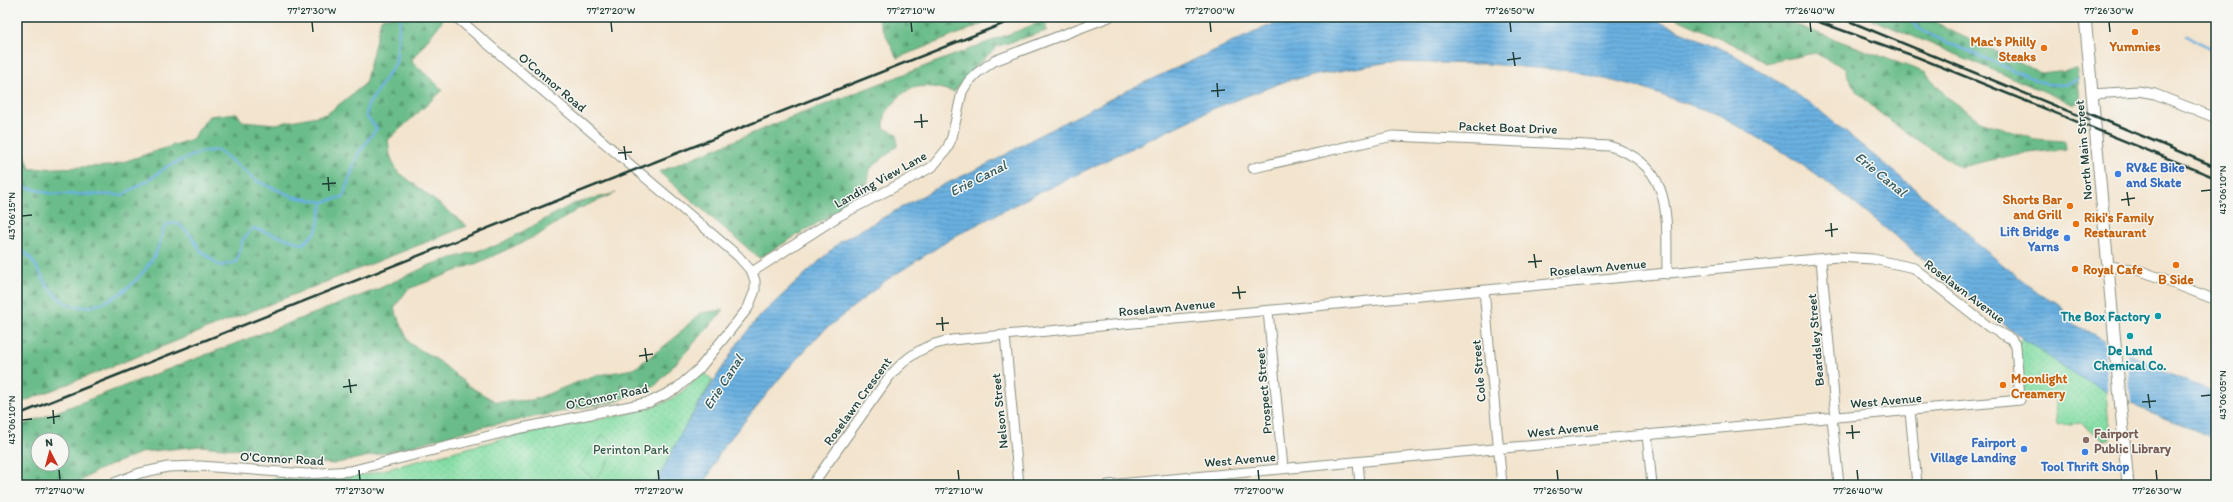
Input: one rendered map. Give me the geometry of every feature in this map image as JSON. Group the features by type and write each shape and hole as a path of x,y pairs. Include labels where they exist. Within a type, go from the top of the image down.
{"main road":[{"name":"North Main Street","path":"2085,17 2128,485"}],"street":[{"name":"O'Connor Road","path":"109,485 140,473 168,467 200,466 307,474 350,471 517,429 650,402 687,382 716,350 753,299 756,290 752,272 738,256 456,17"},
{"name":"Landing View Lane","path":"752,272 839,216 932,167 947,149 952,137 962,92 968,82 977,73 994,61 1109,17"},
{"path":"2092,94 2138,91 2154,94 2216,118"},
{"name":"Packet Boat Drive","path":"1253,168 1393,136 1609,146 1622,150 1643,162 1659,182 1666,210 1667,274"},
{"name":"Roselawn Avenue","path":"1004,335 1821,260 1838,257 1873,259 1902,264 1921,272 1989,327 2011,339 2016,346 2020,400"},
{"name":"Beardsley Street","path":"1821,260 1839,485"},
{"path":"2108,266 2139,270 2216,300"},
{"name":"Cole Street","path":"1484,290 1502,485"},
{"name":"Prospect Street","path":"1268,311 1283,468"},
{"name":"Roselawn Crescent","path":"812,485 889,377 908,356 928,346 944,341 1004,335"},
{"name":"Nelson Street","path":"1004,335 1019,485"},
{"name":"West Avenue","path":"1108,485 2020,400"},
{"path":"1910,411 1917,485"},
{"path":"1648,434 1652,485"},
{"path":"1358,462 1360,485"}],"green space":[{"path":"383,17 440,17 443,20 411,61 443,90 388,140 390,155 396,170 467,226 17,404 17,131 30,169 111,166 192,139 209,116 237,113 242,121 276,124 327,114 365,84 381,19"},
{"path":"877,17 1001,17 897,58"},
{"path":"1673,17 1775,17 1926,73 1946,96 1980,121 2035,139 2065,141 2066,149 2018,154 1960,167 1894,124 1877,110 1862,97 1851,82 1845,68 1815,53 1766,63 1742,48"},
{"path":"1867,17 1929,17 1947,29 2041,73 2077,69 2080,102 2074,104"},
{"path":"1046,20 1046,31 998,46 970,72 954,92 936,88 921,87 913,88 900,96 887,112 884,124 884,128 897,134 897,146 870,169 866,194 759,258 659,172 782,121"},
{"path":"616,193 578,209 538,235 480,262 408,289 394,308 409,343 439,361 469,386 496,402 533,400 593,376 634,369 672,340 700,313 724,310 656,385 617,401 472,429 401,449 333,464 279,458 245,450 200,446 143,452 96,471 75,485 29,485 17,477 17,427 378,289 432,264 498,245 573,204"},
{"path":"2022,338 2106,392 2110,439 2103,440 2081,423 2057,425 2054,394 2023,397 2017,343"},
{"name":"Perinton Park","path":"704,373 713,380 684,428 655,485 272,485 273,478 321,480 368,474 517,435 636,412 666,402 679,394"},
{"path":"603,435 619,447 595,479 579,467"}],"water":[{"name":"Erie Canal","path":"1296,17 1648,17 1731,53 1788,88 1820,111 1968,233 1971,238 1973,237 1975,242 2039,294 2060,304 2070,322 2162,371 2216,393 2216,439 2120,399 2063,366 2022,338 1849,199 1790,156 1719,115 1641,88 1572,71 1486,64 1389,62 1289,80 1215,108 1028,198 957,235 885,281 821,333 784,373 721,450 704,485 655,485 684,428 740,340 761,315 841,241 933,190 996,160 1038,136 1130,89 1266,27"}],"pier":[{"path":"2104,338 2127,350 2131,405 2108,395"}],"waterway":[{"path":"17,185 53,194 122,195 147,181 168,166 201,152 218,150 257,181 294,197 323,202 343,197 358,154 377,128 366,116 368,105 396,62 400,17"},
{"path":"1907,17 1918,28 1932,36 2046,84 2064,85 2077,79"},
{"path":"2187,35 2216,52"},
{"path":"17,249 23,251 32,260 49,288 62,300 76,306 90,306 105,302 132,284 152,260 160,243 165,225 177,223 190,234 200,250 220,266 236,262 243,239 253,228 303,244 316,232 323,202"}],"railway":[{"path":"17,415 1020,17"},
{"path":"1805,17 1917,57 2216,178"},
{"path":"1839,17 2090,120"},
{"path":"2085,112 2216,167"}],"place":[{"name":"Yummies","path":"2135,32"},
{"name":"Mac's Philly Steaks","path":"2044,48"},
{"name":"RV&E Bike and Skate","path":"2118,174"},
{"name":"Shorts Bar and Grill","path":"2070,206"},
{"name":"Riki's Family Restaurant","path":"2076,224"},
{"name":"Lift Bridge Yarns","path":"2067,238"},
{"name":"B Side","path":"2176,265"},
{"name":"Royal Cafe","path":"2075,269"},
{"name":"The Box Factory","path":"2158,316"},
{"name":"De Land Chemical Co.","path":"2130,336"},
{"name":"Moonlight Creamery","path":"2003,385"},
{"name":"Fairport Public Library","path":"2086,440"},
{"name":"Fairport Village Landing","path":"2024,449"},
{"name":"Tool Thrift Shop","path":"2085,452"}]}
